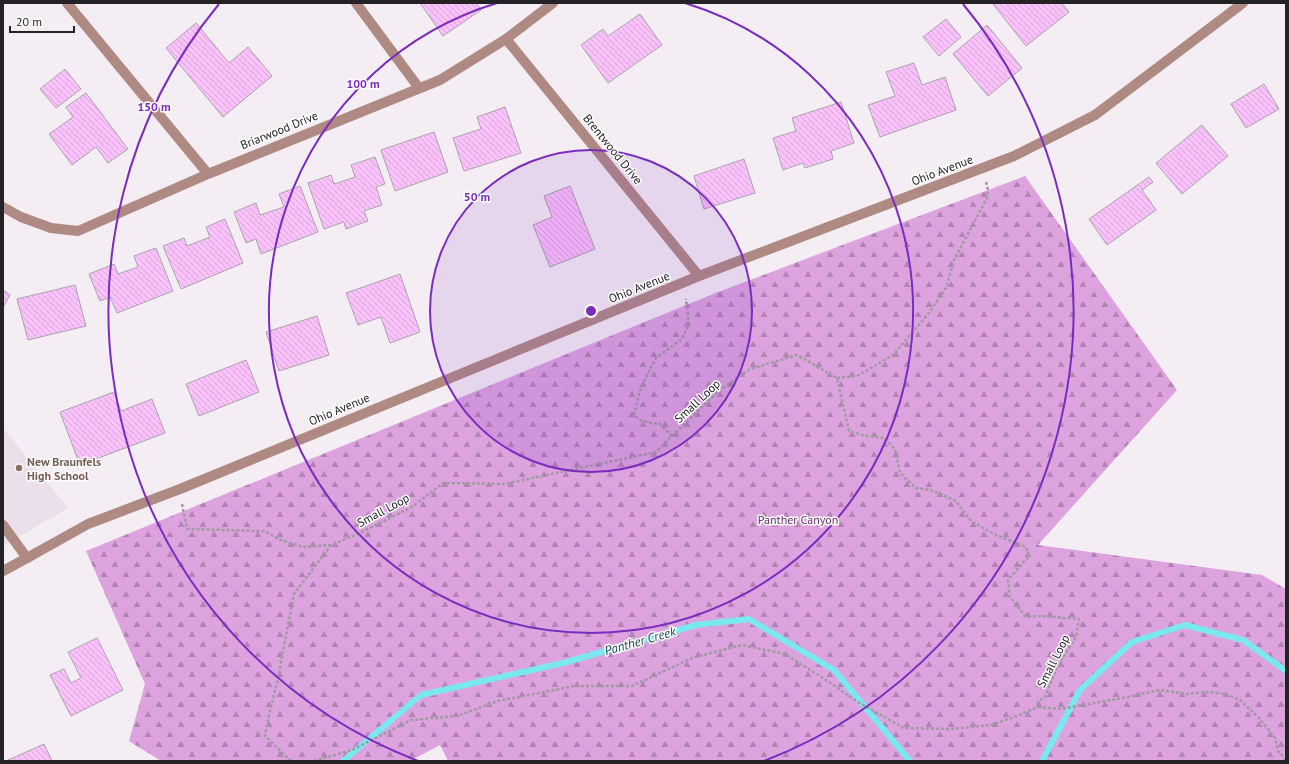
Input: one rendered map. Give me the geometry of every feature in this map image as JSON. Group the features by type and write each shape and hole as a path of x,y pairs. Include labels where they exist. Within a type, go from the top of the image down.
{"street":[{"path":"67,3 208,174"},
{"path":"356,3 419,88"},
{"name":"Briarwood Drive","path":"3,207 21,217 51,228 78,231 208,174 440,80 506,39 553,3"},
{"name":"Ohio Avenue","path":"3,570 88,524 180,489 396,399 699,276 1014,156 1095,115 1243,3"},
{"name":"Brentwood Drive","path":"506,39 699,276"},
{"path":"3,525 27,558"}],"path":[{"path":"837,378 857,376 893,355 928,314 946,288 954,260 987,198 988,190 983,168"},
{"path":"672,436 660,424 640,420 634,415 641,387 656,358 682,339 689,324 683,283"},
{"name":"Small Loop","path":"331,545 362,532 412,507 443,482 504,484 656,452 716,393 750,370 797,355 837,378 849,431 862,436 884,438 895,449 900,472 916,488 931,490 956,501 971,521 996,535 1026,547 1029,556 1008,580 1010,597 1026,617 1041,616 1079,619 1076,637 1058,665 1045,697 1038,701 1038,707"},
{"path":"180,489 187,528 264,531 281,540 303,547 331,545"},
{"path":"291,761 265,736 294,594 331,545"},
{"path":"314,761 352,750 410,720 457,716 498,701 574,686 632,686 692,658 742,645 785,654 858,702 904,728 951,729 991,725 1038,707 1060,709 1160,690 1187,694 1207,692 1225,694 1240,700 1260,719 1275,738 1278,751 1286,760"}],"shaded area":[{"name":"New Braunfels High School","path":"3,428 68,508 3,546"}],"green space":[{"name":"Panther Canyon","path":"1025,176 1177,390 1038,545 1262,575 1286,589 1286,761 448,761 440,745 410,761 161,761 129,741 145,684 86,551 713,294"}],"building":[{"path":"420,3 476,3 481,10 443,36"},
{"path":"1062,3 1069,12 1026,46 993,4"},
{"path":"640,14 662,45 608,83 581,45 603,29 608,36"},
{"path":"946,19 961,37 939,56 923,37"},
{"path":"196,23 229,63 248,47 272,76 223,117 166,48"},
{"path":"987,25 1022,68 988,96 953,54"},
{"path":"914,63 922,85 945,77 956,110 880,137 868,105 895,96 886,72"},
{"path":"65,69 81,89 56,108 40,89"},
{"path":"1264,84 1279,109 1246,128 1231,104"},
{"path":"86,93 128,149 108,163 96,147 72,165 49,134 73,117 66,107"},
{"path":"841,102 854,143 831,151 833,159 805,168 803,163 783,170 773,138 796,131 792,118"},
{"path":"505,107 521,153 464,171 453,138 481,129 477,117"},
{"path":"1202,125 1228,156 1182,194 1156,163"},
{"path":"434,132 448,172 395,191 381,150"},
{"path":"375,157 385,184 376,187 382,205 364,211 368,221 346,229 344,222 324,229 308,183 331,175 334,184 355,177 351,165"},
{"path":"744,159 755,193 704,209 694,176"},
{"path":"1149,177 1153,182 1142,190 1156,210 1107,245 1089,219"},
{"path":"300,186 318,232 261,254 256,239 246,243 234,212 256,203 260,215 284,207 279,194"},
{"path":"570,186 595,249 550,267 533,225 552,217 544,196"},
{"path":"225,219 243,263 181,289 163,246 184,238 187,246 210,237 206,227"},
{"path":"156,248 173,291 117,313 110,297 100,301 89,274 114,264 118,274 138,267 134,256"},
{"path":"400,274 420,332 390,343 381,317 358,325 346,293"},
{"path":"75,285 86,326 28,340 17,299"},
{"path":"3,290 10,295 3,307"},
{"path":"317,316 329,355 279,371 266,332"},
{"path":"246,360 259,392 199,416 186,384"},
{"path":"114,392 121,411 152,399 165,433 80,465 60,412"},
{"path":"97,638 123,690 71,716 50,675 64,669 71,683 81,678 68,652"},
{"path":"44,744 52,761 6,761"}],"waterway":[{"name":"Panther Creek","path":"343,761 421,695 563,663 696,625 749,619 834,670 910,761"},
{"name":"Panther Creek","path":"1042,761 1080,690 1132,642 1185,625 1243,640 1286,671"}],"place":[{"name":"New Braunfels High School","path":"19,468"}]}
